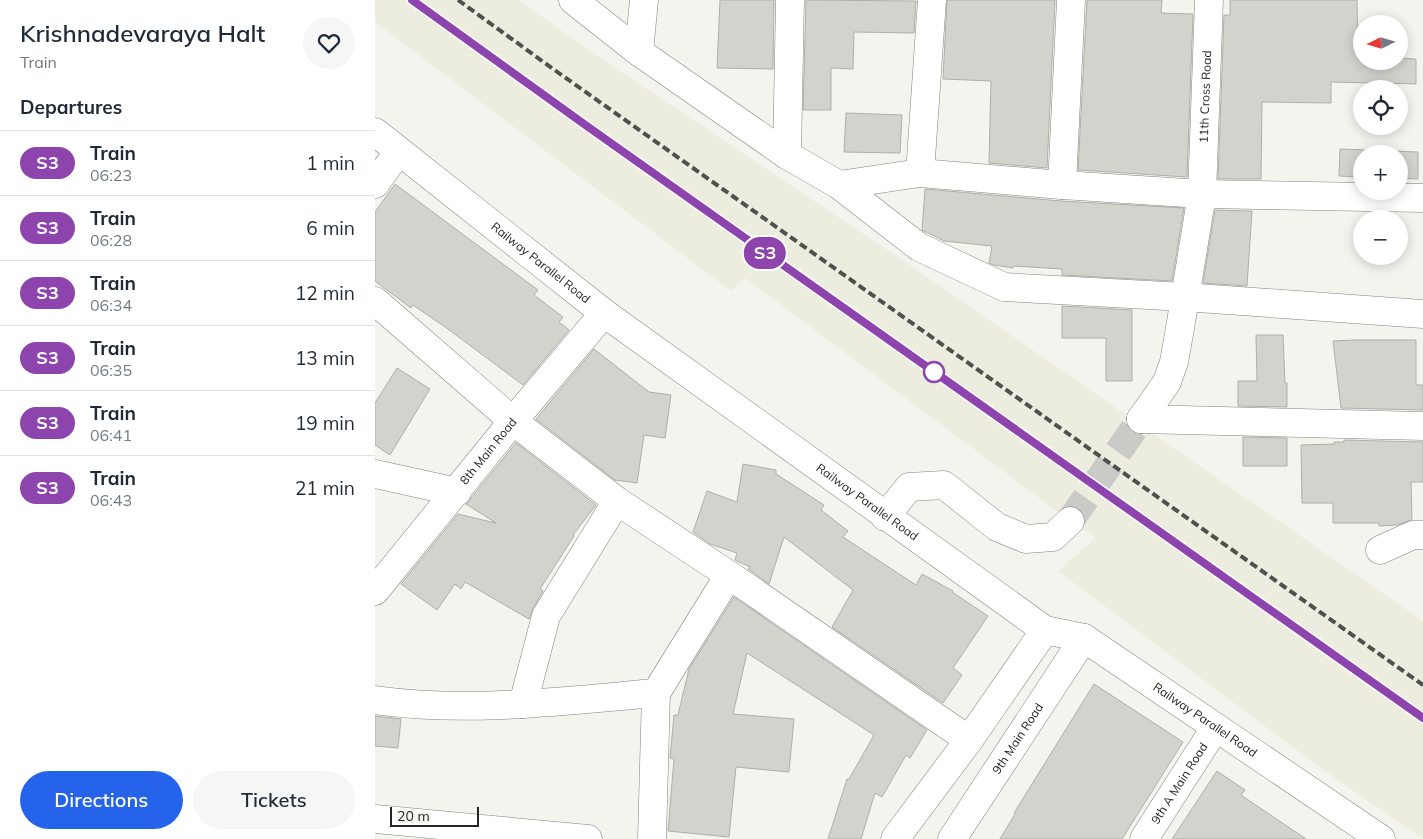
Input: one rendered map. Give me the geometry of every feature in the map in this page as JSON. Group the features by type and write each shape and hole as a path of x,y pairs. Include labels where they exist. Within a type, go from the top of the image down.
{"street":[{"path":"573,0 639,52 787,155 839,185 919,247 1004,287 1185,297 1423,314"},
{"path":"639,52 644,0"},
{"path":"787,155 790,0"},
{"path":"920,173 932,0"},
{"path":"1062,185 1071,0"},
{"name":"11th Cross Road","path":"1209,0 1202,194 1176,353 1167,382 1141,418 1423,426"},
{"name":"Railway Parallel Road","path":"375,132 603,313 1045,630 1084,638 1381,839"},
{"path":"375,184 399,151"},
{"path":"839,185 920,173 1202,194 1423,198"},
{"path":"375,301 513,421 617,502 729,575 969,740"},
{"name":"8th Main Road","path":"376,590 603,313"},
{"path":"375,474 457,492"},
{"path":"885,517 909,487 944,485 997,527 1026,539 1053,537 1070,521"},
{"path":"523,704 546,616 617,502"},
{"path":"1379,550 1413,535 1423,535"},
{"path":"652,839 656,694 729,575"},
{"path":"895,839 969,740 1045,630"},
{"name":"9th Main Road","path":"952,839 1084,638"},
{"path":"375,700 412,705 523,704 656,694"},
{"name":"9th A Main Road","path":"1144,839 1215,728"},
{"path":"375,818 588,839"}],"shaded area":[{"path":"375,0 519,0 580,44 923,274 1423,621 1423,839 1322,769 1058,571 1096,538 1070,521 745,278 731,291 375,22"}],"building":[{"path":"720,0 774,0 773,69 717,68"},
{"path":"806,0 916,1 914,33 854,32 853,69 831,68 831,110 803,110"},
{"path":"947,0 1055,0 1047,168 989,163 991,81 943,79"},
{"path":"1087,0 1162,0 1161,13 1193,14 1187,177 1078,170"},
{"path":"1230,0 1357,0 1357,15 1353,15 1353,70 1408,70 1408,59 1416,59 1416,84 1408,84 1408,80 1331,82 1331,103 1262,102 1261,179 1218,179 1224,15 1230,15"},
{"path":"846,113 902,115 900,153 844,152"},
{"path":"1340,149 1353,150 1353,177 1339,176"},
{"path":"1408,152 1418,152 1418,179 1408,178"},
{"path":"395,184 538,290 534,295 563,317 559,322 569,330 523,385 448,329 413,305 411,308 375,281 375,212"},
{"path":"925,189 1061,201 1184,208 1172,281 1062,275 1062,269 1014,266 1013,268 994,265 989,263 992,246 944,241 922,230"},
{"path":"1215,210 1252,211 1247,286 1203,283"},
{"path":"1062,306 1132,310 1132,381 1106,381 1106,338 1062,338"},
{"path":"1256,335 1283,335 1287,407 1238,406 1238,381 1257,381"},
{"path":"1416,340 1416,385 1423,385 1423,410 1341,408 1333,341"},
{"path":"594,349 649,392 671,395 665,438 644,435 637,483 615,480 536,419"},
{"path":"397,368 430,389 390,455 375,445 375,403"},
{"path":"1243,437 1287,438 1287,466 1243,466"},
{"path":"1344,440 1423,442 1423,482 1411,482 1412,520 1397,525 1379,526 1379,523 1333,523 1333,503 1302,503 1301,445 1334,444 1334,442 1344,442"},
{"path":"516,443 596,505 573,535 540,589 543,591 529,619 465,582 461,589 455,584 437,610 401,584 458,514 496,523 466,504"},
{"path":"743,464 776,470 776,474 824,505 821,510 848,531 843,537 916,585 922,574 953,591 988,616 953,668 962,675 943,703 832,627 853,590 784,537 769,584 748,569 750,567 735,560 737,553 710,544 693,532 707,491 737,502"},
{"path":"734,597 927,730 910,758 906,755 882,797 875,793 861,839 828,839 847,779 849,779 874,735 747,653 733,714 794,719 789,772 736,767 729,837 668,831 674,759 670,758 674,715 678,715 689,669"},
{"path":"1094,684 1183,742 1122,839 1000,839 1014,813"},
{"path":"375,716 401,719 398,748 375,746"},
{"path":"1217,771 1245,790 1241,795 1306,839 1172,839"}],"tunnel":[{"path":"1070,521 1141,419"}],"railway":[{"path":"412,0 536,90 1423,718"},
{"path":"458,0 1423,685"}],"train":[{"name":"S3","path":"412,0 1271,612 1423,718"}]}
